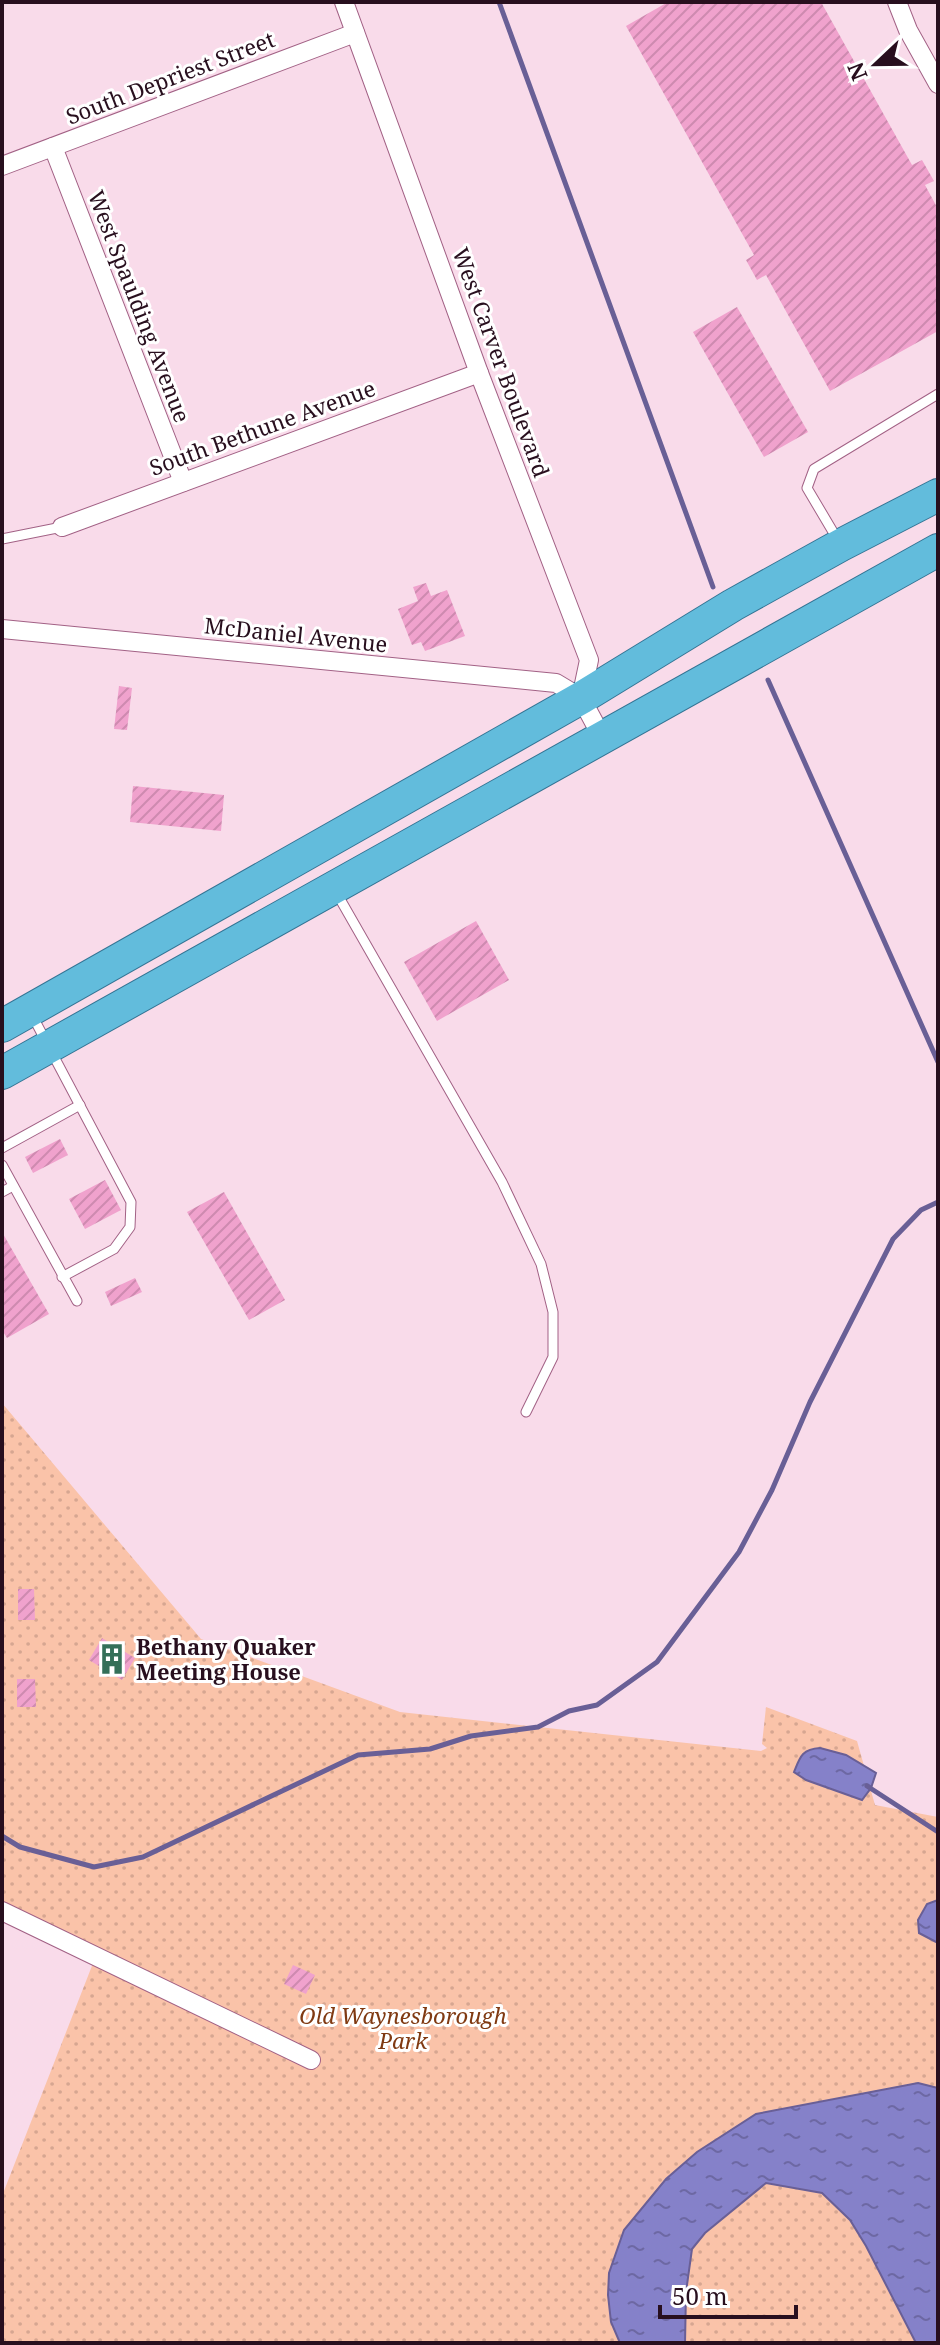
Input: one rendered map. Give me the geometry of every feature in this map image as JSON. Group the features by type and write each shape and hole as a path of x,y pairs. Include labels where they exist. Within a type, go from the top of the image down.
{"highway":[{"path":"16,1018 581,698 733,605 938,495"},
{"path":"2,1073 938,550"}],"street":[{"name":"West Carver Boulevard","path":"344,2 479,373 589,660 581,698"},
{"path":"897,2 908,30 938,84"},
{"name":"South Depriest Street","path":"2,166 355,33"},
{"name":"West Spaulding Avenue","path":"53,147 183,482"},
{"name":"South Bethune Avenue","path":"62,527 479,373"},
{"name":"McDaniel Avenue","path":"2,629 556,683 581,698"},
{"path":"581,698 602,737"},
{"path":"2,1911 311,2060"}],"lane":[{"path":"841,545 807,488 814,469 938,394"},
{"path":"2,539 62,527"},
{"path":"334,890 502,1182 541,1264 553,1312 553,1357 526,1412"},
{"path":"16,1018 50,1048 131,1202 130,1227 114,1249 62,1277"},
{"path":"2,1148 80,1105"},
{"path":"2,1165 77,1301"},
{"path":"2,1192 13,1186"}],"green space":[{"name":"Old Waynesborough Park","path":"2,1403 201,1639 400,1712 761,1751 767,1748 762,1744 766,1707 857,1741 875,1805 938,1817 938,2343 2,2343 2,2196 97,1953 2,1919"}],"water":[{"path":"820,1748 846,1755 876,1773 871,1788 862,1800 806,1780 794,1772 802,1755"},
{"path":"938,1900 938,1943 919,1933 918,1920 927,1904"},
{"path":"918,2083 938,2088 938,2343 916,2343 850,2220 822,2193 766,2183 705,2233 692,2249 686,2292 685,2343 620,2343 611,2322 609,2273 624,2230 666,2179 697,2152 756,2114"}],"building":[{"path":"668,2 821,2 912,165 922,160 934,181 925,185 938,209 938,331 830,391 766,275 757,280 746,260 754,255 626,26"},
{"path":"737,307 808,432 764,457 693,332"},
{"path":"426,583 431,596 447,590 465,636 425,651 421,642 412,645 398,609 418,601 413,587"},
{"path":"119,686 132,688 127,730 114,729"},
{"path":"133,786 224,795 221,831 130,822"},
{"path":"476,921 509,980 437,1021 404,962"},
{"path":"60,1139 68,1155 33,1173 25,1157"},
{"path":"105,1180 121,1210 85,1229 69,1199"},
{"path":"224,1192 285,1300 249,1320 187,1212"},
{"path":"2,1232 49,1314 7,1338 2,1330"},
{"path":"135,1278 142,1292 111,1306 105,1292"},
{"path":"18,1589 34,1589 35,1620 18,1620"},
{"name":"Bethany Quaker Meeting House","path":"102,1638 135,1658 122,1680 89,1660"},
{"path":"17,1679 35,1679 36,1707 17,1707"},
{"path":"293,1965 315,1975 306,1994 284,1984"}],"waterway":[{"path":"499,2 713,587"},
{"path":"768,680 938,1062"},
{"path":"2,1836 20,1847 94,1867 143,1857 358,1755 430,1749 471,1736 538,1727 569,1711 597,1705 657,1662 739,1552 772,1490 810,1402 893,1239 921,1210 938,1202"},
{"path":"867,1786 938,1832"}],"place":[{"name":"Bethany Quaker Meeting House","path":"112,1659"}]}
